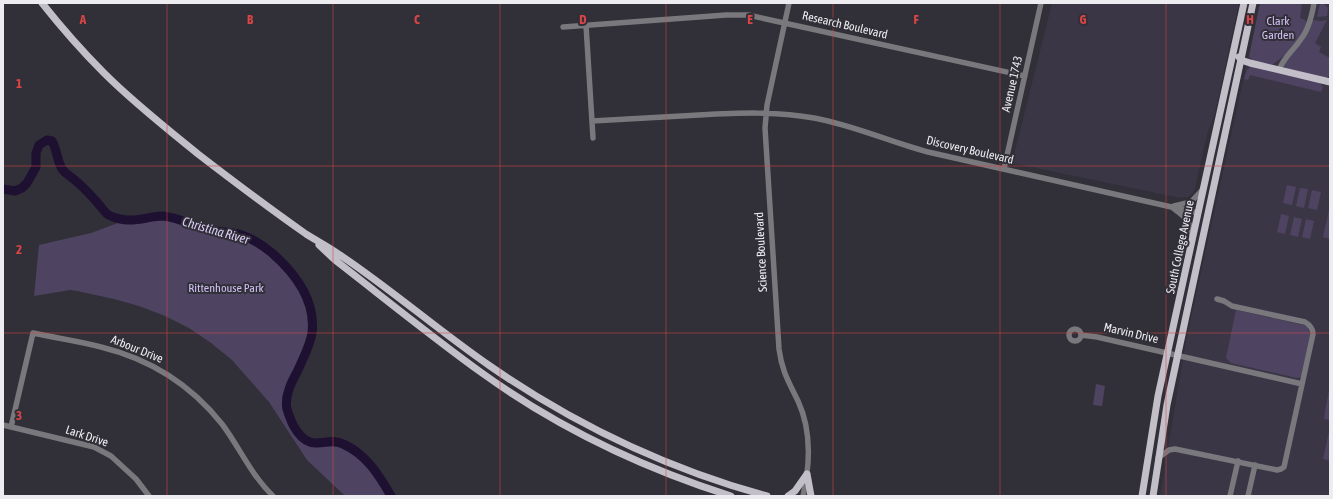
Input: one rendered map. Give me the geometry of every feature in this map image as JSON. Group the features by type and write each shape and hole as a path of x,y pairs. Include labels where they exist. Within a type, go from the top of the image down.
{"main road":[{"path":"42,3 87,55 139,106 210,163 307,235 335,260 482,374 573,430 678,478 730,496"},
{"name":"South College Avenue","path":"1142,496 1167,353 1244,3"},
{"name":"South College Avenue","path":"1152,496 1166,405 1253,3"},
{"path":"1234,51 1241,60 1330,82"},
{"path":"307,235 340,254 488,365 559,410 620,442 674,465 703,476 771,496"},
{"path":"788,496 795,491 807,474"},
{"path":"807,474 811,496"}],"street":[{"name":"Science Boulevard","path":"789,3 766,113 767,168 778,349 784,374 798,402 807,428 809,452 803,496"},
{"name":"Avenue 1743","path":"1004,169 1041,3"},
{"path":"1279,70 1282,62 1302,38 1310,19 1314,3"},
{"name":"Research Boulevard","path":"563,27 736,15 758,17 1025,76"},
{"path":"586,25 593,138"},
{"name":"Discovery Boulevard","path":"592,121 752,112 813,118 828,121 913,148 1198,212"},
{"name":"Discovery Boulevard","path":"1171,206 1190,202 1204,187"},
{"name":"Discovery Boulevard","path":"1171,206 1187,219 1191,228 1192,240"},
{"path":"1158,458 1169,450 1175,449 1277,470 1281,470 1284,467 1313,330 1310,324 1305,322 1232,306 1217,299"},
{"name":"Arbour Drive","path":"11,427 33,333 102,347 148,364 175,379 199,399 222,425 261,485 273,496"},
{"name":"Marvin Drive","path":"1081,335 1097,337 1302,384"},
{"name":"Lark Drive","path":"3,425 94,447 111,456 136,479 148,496"},
{"path":"1230,496 1238,461"},
{"path":"1248,496 1255,465"}],"shaded area":[{"path":"1052,3 1239,3 1215,113 1207,135 1195,188 1193,193 1188,197 1180,198 1012,163"},
{"path":"1260,3 1330,3 1330,496 1160,496 1186,341"}],"green space":[{"name":"Clark Garden","path":"1260,3 1302,3 1300,18 1305,20 1307,23 1292,47 1284,56 1272,65 1252,61 1249,57"},
{"path":"1320,3 1324,4 1328,8 1327,16 1317,17"},
{"path":"1312,20 1327,20 1315,43 1321,47 1319,52 1330,58 1330,76 1327,78 1285,68 1284,66 1286,60 1304,40"},
{"path":"1251,66 1319,82 1323,87 1321,92 1250,75 1248,80 1244,79 1247,70"},
{"path":"1287,185 1296,187 1292,205 1283,203"},
{"path":"1300,188 1308,189 1304,208 1296,206"},
{"path":"1312,190 1321,192 1317,210 1308,208"},
{"path":"1330,206 1330,239 1323,237"},
{"path":"1281,214 1289,216 1285,234 1277,232"},
{"name":"Rittenhouse Park","path":"162,216 183,220 201,228 252,239 301,284 312,334 306,352 291,382 286,402 288,411 299,435 309,442 317,443 334,441 352,448 368,462 391,496 345,496 307,460 269,402 232,360 189,328 165,316 139,306 77,291 70,290 34,296 39,245 91,233 126,220"},
{"path":"1294,217 1302,219 1298,237 1290,235"},
{"path":"1306,219 1314,221 1310,239 1302,237"},
{"path":"1236,310 1303,325 1307,328 1310,336 1301,377 1297,378 1231,363 1226,358"},
{"path":"1096,384 1105,386 1102,406 1093,405"},
{"path":"1330,385 1330,420 1324,419"},
{"path":"1330,432 1330,461 1323,459"}],"waterway":[{"name":"Christina River","path":"3,189 15,191 22,188 27,183 36,167 36,153 39,145 47,140 52,141 59,162 65,173 84,188 109,215 127,220 158,216 170,217 208,230 233,233 249,238 259,243 272,253 296,279 302,288 311,310 312,333 310,343 291,384 286,404 291,420 297,432 306,440 317,443 336,442 359,453 377,473 391,496"}]}
